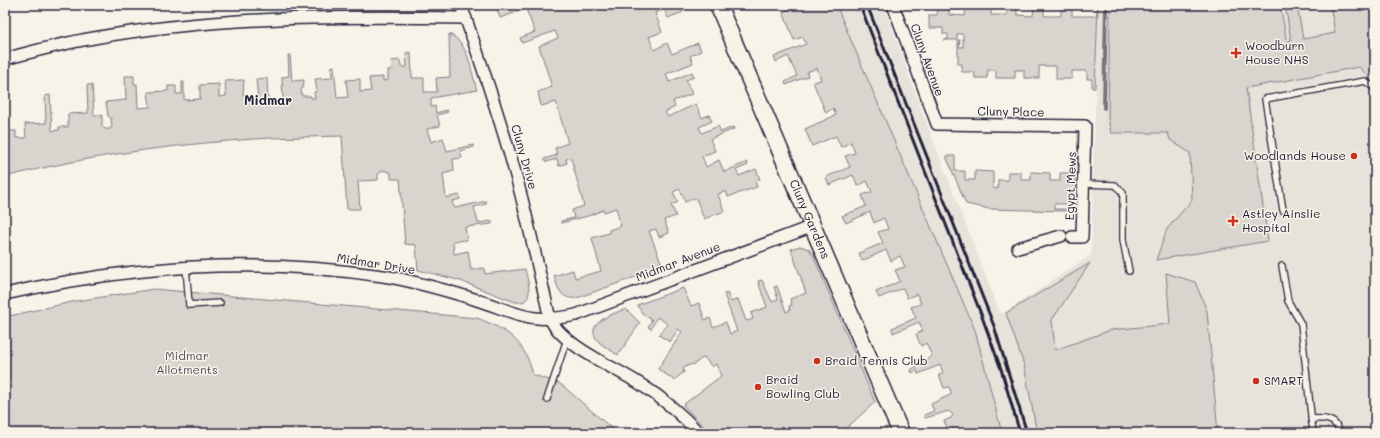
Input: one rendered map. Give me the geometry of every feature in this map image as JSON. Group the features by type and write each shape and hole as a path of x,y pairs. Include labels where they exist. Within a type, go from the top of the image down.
{"street":[{"name":"Cluny Drive","path":"461,5 484,69 517,177 550,319"},
{"name":"Cluny Gardens","path":"718,5 901,433"},
{"name":"Cluny Avenue","path":"893,5 937,124"},
{"path":"5,59 95,37 187,25 310,18 466,18"},
{"name":"Cluny Place","path":"937,124 1085,126"},
{"name":"Egypt Mews","path":"1018,248 1067,237 1082,237 1085,126"},
{"name":"Midmar Avenue","path":"550,319 576,315 813,226"},
{"name":"Midmar Drive","path":"5,294 113,274 186,267 278,265 385,277 460,295 530,318 550,319"},
{"path":"550,319 555,328 567,339 655,394 699,433"}],"lane":[{"path":"1283,210 1265,99 1365,81 1373,87 1375,86"},
{"path":"1084,184 1115,185 1123,192 1123,240 1129,271"},
{"path":"1282,266 1288,301 1301,324 1313,433"},
{"path":"186,267 189,305 220,303"},
{"path":"547,399 567,339"},
{"path":"1311,419 1321,418 1332,421 1338,427 1340,433"}],"shaded area":[{"name":"Astley Ainslie Hospital","path":"836,5 884,5 920,106 1000,313 1005,312 1091,255 1098,5 1375,5 1375,433 1002,433 975,330"}],"green space":[{"path":"509,5 579,5 581,9 587,7 587,5 646,5 647,8 654,5 667,5 670,11 681,7 683,12 668,18 664,9 655,13 662,32 649,37 654,50 667,43 672,54 698,43 701,51 690,56 693,63 666,74 669,82 692,72 694,77 686,80 692,94 673,101 675,107 665,112 668,117 696,104 702,118 709,115 712,121 699,127 702,133 718,126 721,132 733,127 734,129 710,139 715,151 702,156 706,167 719,160 724,172 747,162 748,165 736,170 739,176 756,169 760,179 755,181 757,187 728,197 726,191 718,194 724,211 704,219 696,198 685,202 680,189 673,192 678,202 671,205 676,216 664,220 669,233 659,237 656,229 649,231 663,267 577,298 567,297 561,293 554,276 573,270 575,278 601,271 592,238 609,233 609,230 621,226 616,208 604,212 603,210 588,216 561,223 561,221 574,218 572,210 584,206 571,158 566,159 567,163 559,166 557,159 546,162 544,159 557,155 555,148 568,143 556,102 541,106 538,92 552,87 539,46 558,38 555,31 522,43 520,38 535,32 526,9 500,18 497,10"},
{"path":"788,5 836,5 975,330 1002,433 957,433 955,428 948,430 944,421 951,418 953,415 949,411 925,418 924,415 934,411 931,404 952,394 949,387 944,388 939,375 943,373 940,365 918,374 917,370 912,373 911,370 932,356 926,343 921,346 916,334 923,331 919,322 893,333 892,328 916,318 911,307 921,304 917,294 907,298 903,288 879,298 876,292 900,281 895,270 905,267 900,256 891,261 886,250 862,261 859,253 883,243 878,232 888,229 884,218 874,223 870,212 846,223 842,216 866,206 862,195 872,192 867,181 858,186 853,175 829,185 826,177 850,167 845,156 855,153 851,142 841,147 836,136 812,146 805,129 836,115 833,108 826,113 813,82 821,80 817,68 807,72 808,76 786,85 785,82 797,76 788,56 776,62 774,57 806,44 803,37 794,40 783,12 790,9"},
{"path":"938,5 950,5 949,15 965,16 966,5 991,5 991,15 1007,15 1007,5 1017,5 1017,15 1033,16 1034,5 1044,5 1044,16 1061,16 1061,5 1072,5 1072,16 1096,16 1098,5 1095,88 1092,88 1092,79 1087,79 1087,71 1072,71 1072,79 1056,79 1056,66 1039,66 1039,78 1024,78 1024,70 1015,70 1015,78 996,78 996,70 988,70 987,78 975,78 974,72 962,72 962,64 958,64 958,40 960,40 959,47 963,47 963,34 957,34 957,40 943,40 948,39 948,34 943,34 943,28 929,28 929,15 937,15"},
{"path":"1110,5 1280,5 1287,42 1291,40 1285,5 1297,5 1303,39 1335,33 1330,5 1375,5 1375,75 1368,76 1359,67 1246,88 1268,241 1156,260 1167,229 1192,200 1190,153 1170,140 1168,133 1111,133 1108,119"},
{"path":"449,34 456,38 465,50 477,90 431,98 431,107 435,106 436,113 447,110 448,112 437,115 440,126 427,129 431,142 443,138 447,151 473,145 474,147 460,151 462,158 453,159 454,171 443,174 446,198 459,195 460,199 453,201 452,203 455,208 486,201 486,204 474,207 478,223 492,221 492,224 465,227 467,240 453,241 454,254 468,251 471,270 484,268 485,274 525,269 529,292 526,300 522,302 515,302 458,280 418,270 416,245 405,244 400,179 391,179 391,173 383,170 378,174 378,180 358,181 360,209 347,209 342,136 254,139 159,148 97,157 5,177 5,104 8,104 9,131 16,131 16,138 26,138 25,124 46,123 45,96 50,95 52,131 59,130 59,127 68,127 68,114 88,113 87,85 92,85 94,115 102,115 102,126 105,129 110,129 112,126 111,118 108,116 106,102 126,100 125,76 134,76 134,84 137,84 138,108 150,107 148,92 168,91 168,86 176,86 176,94 182,94 182,82 184,82 184,100 200,99 200,85 219,84 219,97 226,96 225,81 244,80 243,95 245,95 245,98 251,98 251,100 258,99 256,79 267,78 268,100 283,100 282,77 289,76 288,55 290,55 292,81 304,80 303,88 301,89 302,96 311,96 311,98 315,98 314,92 317,91 315,79 332,78 331,67 334,66 337,98 348,97 346,80 360,79 360,92 371,91 369,78 383,77 383,81 388,80 388,70 392,70 391,61 400,60 401,67 407,67 406,53 411,52 412,78 424,78 424,92 437,92 436,78 450,77"},
{"path":"946,156 955,156 955,171 965,171 965,180 975,180 975,171 993,172 993,188 998,189 998,180 1008,180 1008,172 1021,172 1021,180 1031,180 1031,172 1050,173 1050,181 1060,181 1060,173 1071,173 1071,156 1075,156 1073,204 1054,204 1054,209 1067,209 1067,211 989,209 966,204"},
{"path":"800,246 809,249 813,255 875,402 841,433 710,433 683,405 721,376 716,364 712,367 704,357 693,365 692,364 683,368 684,372 674,380 658,369 682,332 678,329 670,342 659,335 668,324 657,317 651,329 648,327 652,320 642,313 637,305 683,288 691,306 699,303 705,320 710,318 713,327 726,322 730,334 737,331 724,294 727,293 731,302 738,299 746,321 753,319 751,313 767,307 758,281 762,280 772,302 778,299 774,287 777,286 786,312 790,310 789,306 792,305 790,299 806,293 791,249"},
{"path":"1090,263 1052,320 1055,350 1111,330 1170,324 1166,273 1195,282 1207,311 1218,433 1037,433 1024,365 1006,313"},
{"name":"Midmar Allotments","path":"154,289 477,318 498,327 514,338 525,353 530,363 533,375 557,382 563,386 617,433 5,433 5,317 76,301"},
{"path":"626,309 640,323 618,355 599,342 594,336 594,330 596,325 607,316"}],"waterway":[{"path":"1104,108 1106,5"}],"railway":[{"path":"860,5 981,314 1001,369 1020,433"},
{"path":"867,5 994,326 1027,433"}],"place":[{"name":"Woodburn House NHS","path":"1236,53"},
{"name":"Woodlands House","path":"1354,156"},
{"name":"Astley Ainslie Hospital","path":"1233,221"},
{"name":"Braid Tennis Club","path":"817,361"},
{"name":"SMART","path":"1256,381"},
{"name":"Braid Bowling Club","path":"758,387"}],"district":[{"name":"Midmar","path":"268,100"}]}
